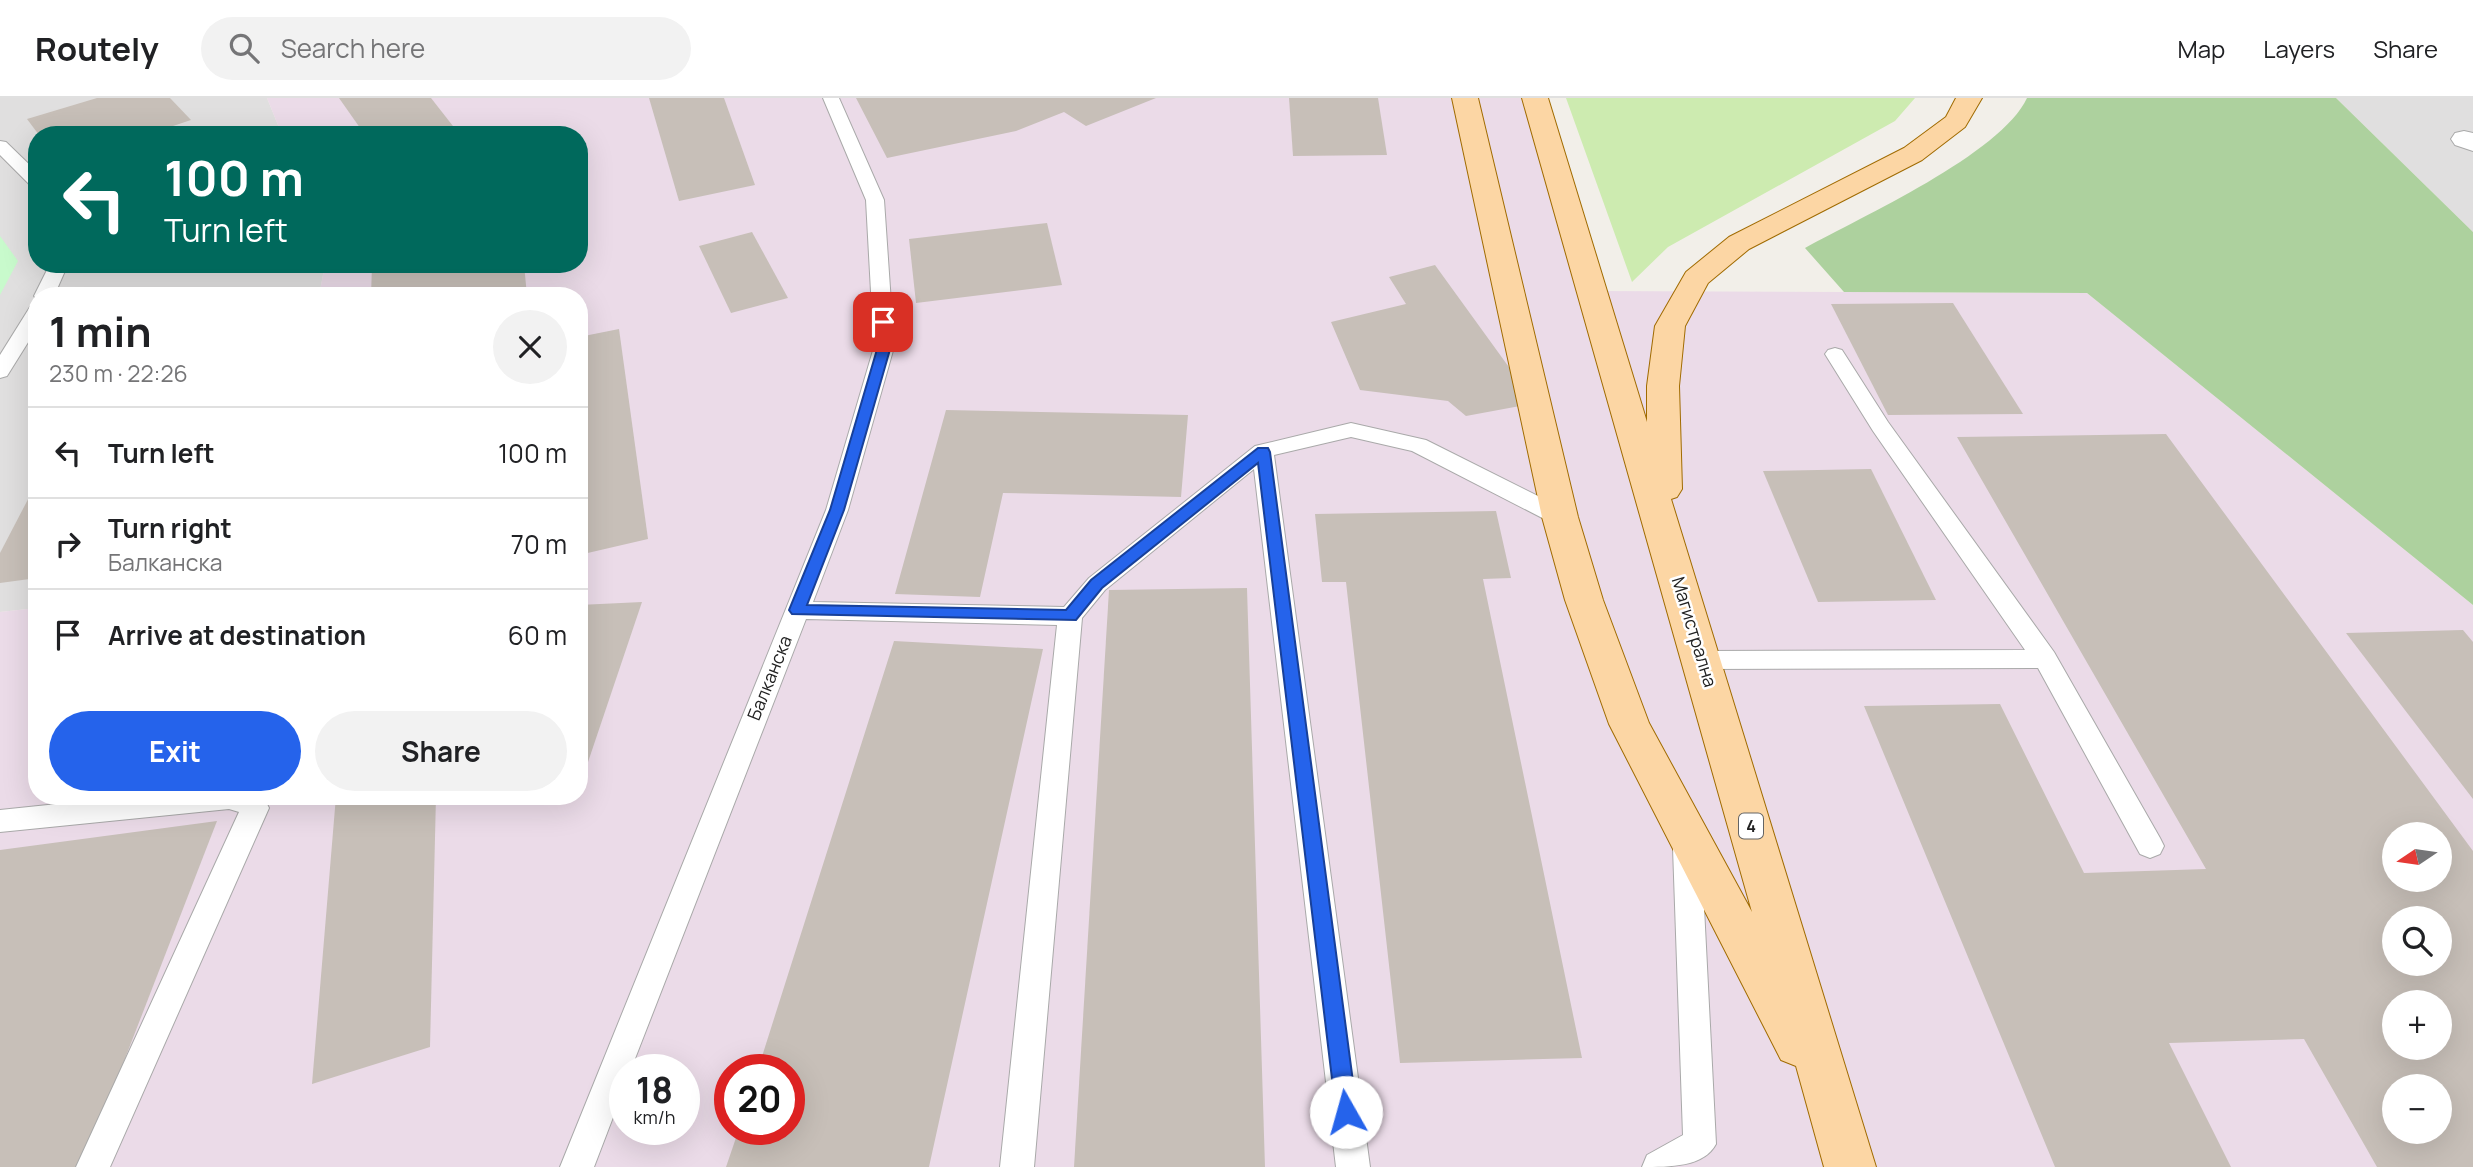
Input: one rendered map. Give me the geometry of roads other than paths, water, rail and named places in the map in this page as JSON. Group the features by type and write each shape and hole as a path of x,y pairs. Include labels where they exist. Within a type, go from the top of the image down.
{"main road":[{"path":"1465,98 1560,517 1584,600 1629,724 1834,1112"},
{"name":"Магистрална","path":"1535,98 1850,1167"},
{"path":"1666,540 1662,386 1670,326 1696,278 1739,243 1913,154 1956,122 1969,98"}],"lane":[{"name":"Балканска","path":"577,1167 837,510 884,346 875,200 831,98"},
{"path":"0,146 28,173"},
{"path":"0,372 28,326"},
{"path":"1835,354 1880,426 2045,659 2150,846"},
{"path":"1017,1167 1070,616 1097,584 1263,452 1351,430 1418,445 1560,517"},
{"path":"1263,452 1353,1167"},
{"path":"797,610 1070,616"},
{"path":"1702,660 2045,659"},
{"path":"0,821 159,805"},
{"path":"93,1167 255,808 250,805"},
{"path":"1659,1167 1700,1144 1687,838"}]}
